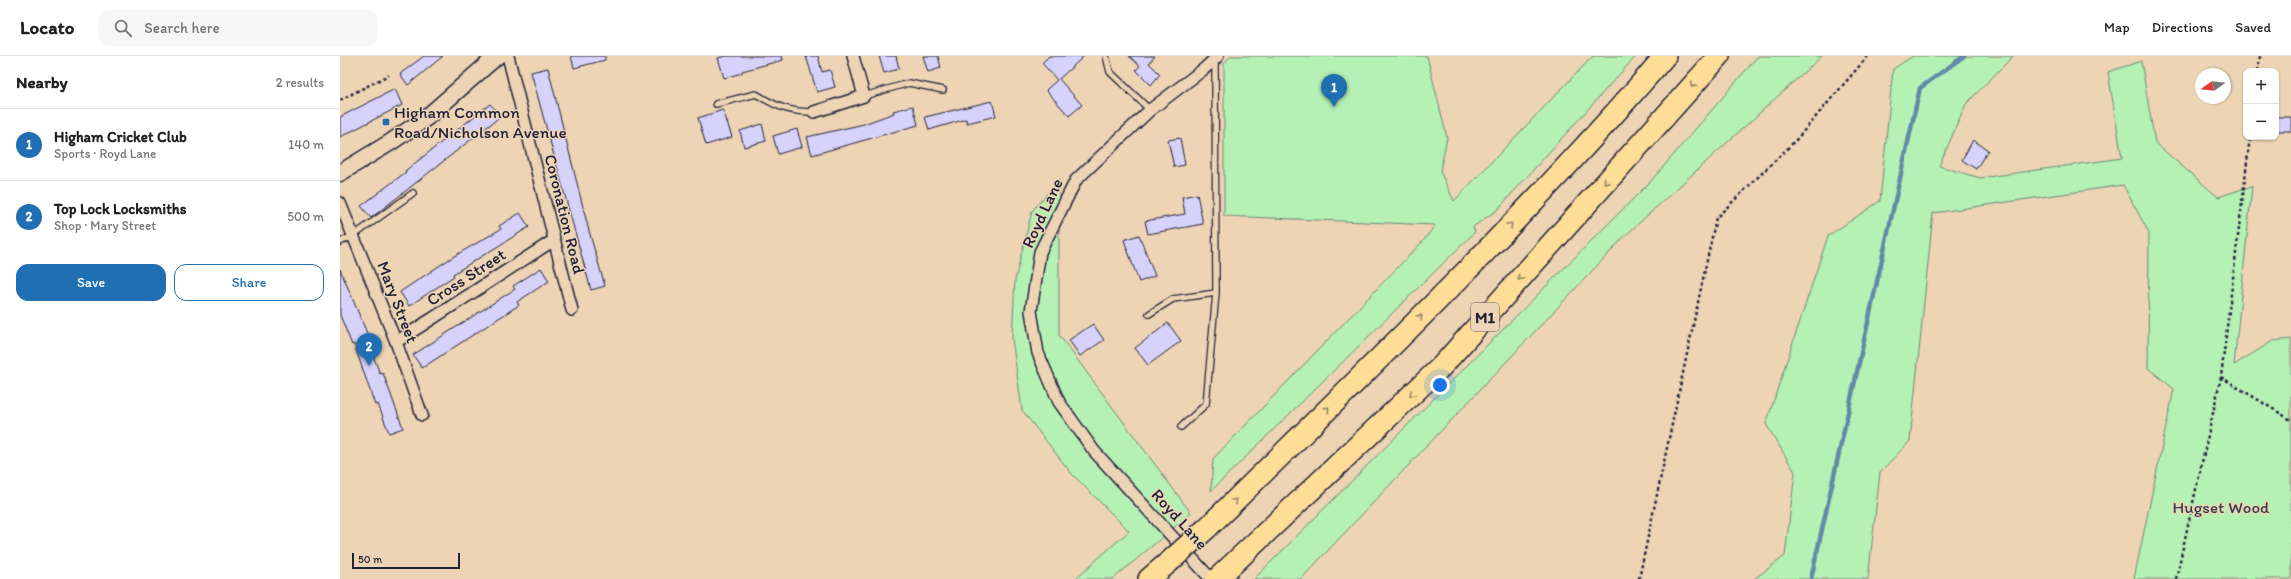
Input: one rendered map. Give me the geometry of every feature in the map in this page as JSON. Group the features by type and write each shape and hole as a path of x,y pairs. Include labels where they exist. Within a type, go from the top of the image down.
{"highway":[{"path":"1149,579 1207,528 1467,271 1610,120 1665,56"},
{"name":"M1","path":"1217,579 1441,368 1720,56"}],"street":[{"path":"340,173 391,142 426,118 497,56"},
{"name":"Coronation Road","path":"508,56 572,310"},
{"path":"814,112 864,96 855,57"},
{"name":"Royd Lane","path":"1211,579 1094,451 1059,402 1038,353 1032,311 1040,252 1076,180 1150,110 1216,58"},
{"name":"Mary Street","path":"340,203 396,342 422,415"},
{"name":"Cross Street","path":"396,342 554,240"}],"lane":[{"path":"1106,56 1110,72 1150,110"},
{"path":"1181,427 1206,404 1216,292 1216,58"},
{"path":"864,96 909,83 943,90"},
{"path":"716,104 756,94 780,108 797,112 814,112"},
{"path":"340,242 353,236 413,193"},
{"path":"1149,314 1173,299 1216,292"}],"path":[{"path":"1639,579 1716,218 1795,141 1868,56"},
{"path":"2258,68 2260,56"},
{"path":"340,100 389,75"},
{"path":"2176,579 2222,377 2250,140"},
{"path":"2222,377 2291,420"}],"green space":[{"path":"1230,56 1427,56 1447,138 1440,171 1454,201 1593,56 1636,56 1497,210 1473,227 1475,232 1211,491 1213,459 1424,240 1435,225 1224,216 1224,64"},
{"path":"1758,56 1822,56 1627,234 1301,579 1254,579 1651,181"},
{"name":"Hugset Wood","path":"1913,56 2013,56 1966,104 1939,166 1980,178 2122,158 2108,72 2141,61 2155,143 2218,197 2252,186 2234,365 2273,341 2291,339 2291,579 2134,579 2174,389 2148,368 2149,233 2123,185 1933,213 1910,441 1880,472 1868,579 1754,579 1785,556 1795,472 1766,424 1828,236 1880,201 1893,69"},
{"path":"1059,180 1059,335 1191,513 1113,579 1075,579 1129,531 1071,473 1022,410 1012,338 1015,280 1032,211"}],"building":[{"path":"424,56 443,56 408,85 400,74"},
{"path":"571,56 605,56 605,60 574,68"},
{"path":"726,56 782,56 783,60 742,71 742,73 724,78 718,58"},
{"path":"806,56 818,56 822,72 830,70 835,87 817,92"},
{"path":"879,56 896,56 899,69 884,73"},
{"path":"923,56 938,56 941,68 928,72"},
{"path":"1049,56 1084,56 1059,79 1082,105 1069,116 1046,90 1057,80 1042,63"},
{"path":"1129,56 1155,56 1149,63 1160,74 1151,85 1136,70 1140,66"},
{"path":"548,68 589,231 605,286 591,290 531,72"},
{"path":"395,89 402,105 340,137 340,117"},
{"path":"992,101 996,116 967,123 966,119 929,130 925,117"},
{"path":"490,104 501,116 371,218 361,206 406,172 405,171"},
{"path":"913,106 918,125 812,155 807,137 864,124 894,113 893,111"},
{"path":"723,110 732,137 706,145 698,118"},
{"path":"2279,117 2291,117 2291,131 2279,131"},
{"path":"762,124 766,141 744,147 740,131"},
{"path":"797,129 802,147 778,154 773,136"},
{"path":"1180,138 1185,165 1174,167 1168,140"},
{"path":"1973,140 1988,150 1976,169 1962,160"},
{"path":"1197,194 1203,224 1148,234 1145,221 1185,214 1182,197"},
{"path":"520,213 529,227 453,274 454,276 409,306 400,292 451,258 501,229 499,226"},
{"path":"1139,235 1155,276 1139,282 1124,240"},
{"path":"541,268 549,281 517,302 519,305 422,368 413,355 515,289 513,286"},
{"path":"340,269 369,338 367,339 380,374 383,373 403,428 389,433 378,404 375,405 354,344 352,345 340,315"},
{"path":"1168,323 1181,341 1148,365 1135,348"},
{"path":"1093,324 1104,340 1080,356 1069,340"}],"waterway":[{"path":"1811,579 1920,88 1964,56"}],"place":[{"name":"Higham Cricket Club","path":"1334,107"},
{"name":"Higham Common Road/Nicholson Avenue","path":"386,122"},
{"name":"Top Lock Locksmiths","path":"369,366"}]}
